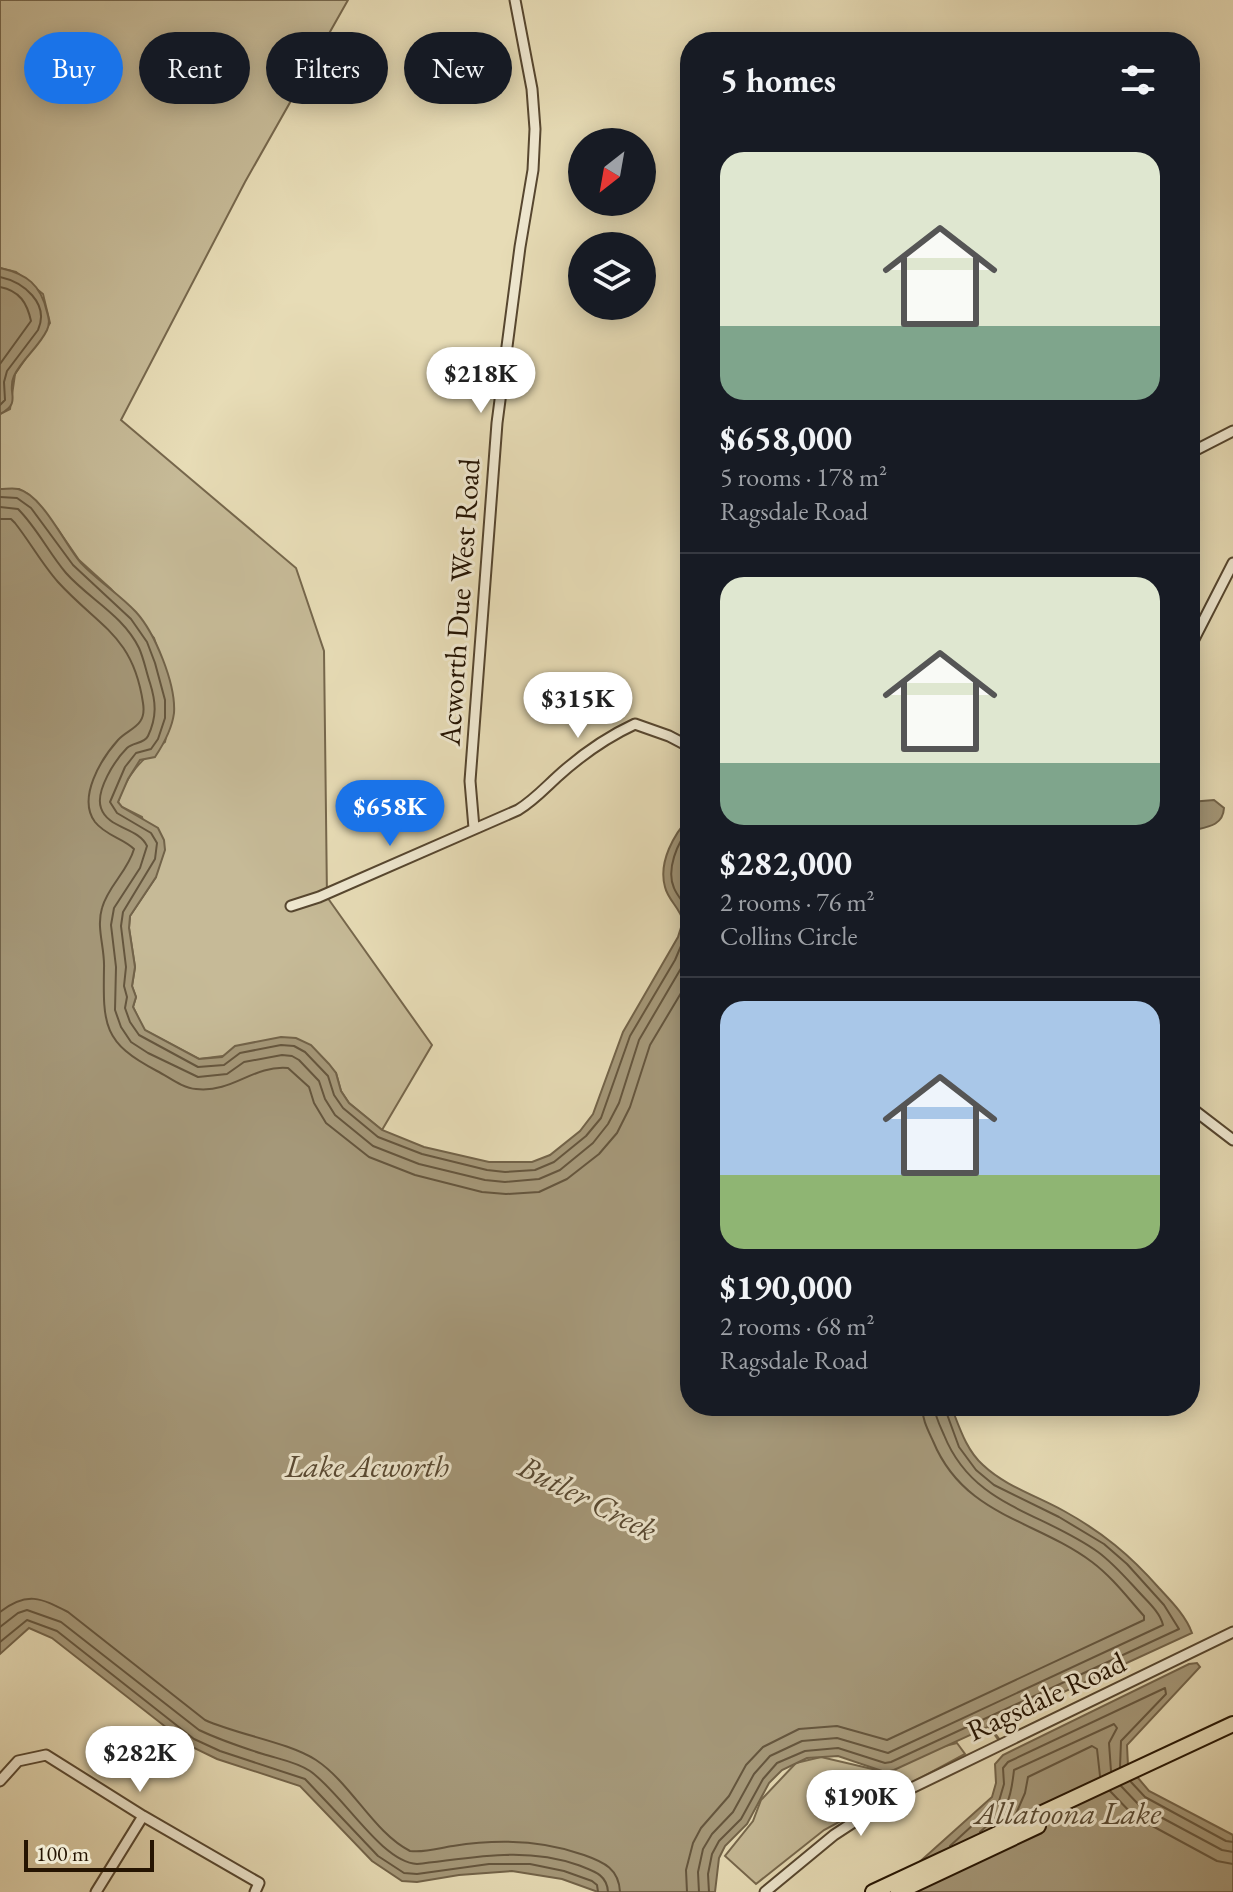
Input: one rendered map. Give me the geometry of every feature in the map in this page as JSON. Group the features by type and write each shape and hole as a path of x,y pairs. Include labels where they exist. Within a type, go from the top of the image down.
{"main road":[{"path":"873,1892 1233,1728"},
{"path":"898,1892 1233,1728"}],"street":[{"name":"Acworth Due West Road","path":"474,828 470,781 497,423 533,170 535,129 532,89 515,0"},
{"path":"1200,448 1233,431"},
{"path":"1200,627 1233,563"},
{"path":"291,906 319,897 529,803 596,747 635,724 680,742"},
{"path":"1200,1115 1233,1140"},
{"name":"Ragsdale Road","path":"765,1892 834,1835 889,1799 1233,1632"},
{"path":"0,1781 18,1761 46,1755 259,1883 255,1892"},
{"path":"96,1892 143,1816"}],"shaded area":[{"path":"0,0 348,0 330,32 266,32 266,104 289,104 121,420 296,568 324,651 327,897 432,1045 382,1130 349,1103 341,1091 336,1073 310,1045 199,1059 144,1030 133,1007 136,997 132,986 135,967 130,916 156,877 142,817 118,802 125,783 136,768 165,742 173,699 154,638 111,589 79,560 28,494 19,489 0,489 0,414 10,409 15,374 50,323 43,294 16,272 0,268"},
{"path":"957,1743 965,1754 824,1830 756,1884 725,1856 753,1821 761,1800 796,1763 821,1757 885,1772"}],"water":[{"path":"0,268 25,277 37,288 49,321 44,336 14,376 11,405 0,414"},
{"name":"Lake Acworth","path":"0,489 18,489 36,501 81,563 136,612 157,646 172,688 174,713 164,742 155,757 140,760 118,802 158,828 164,840 165,850 156,877 130,916 135,967 132,986 136,997 133,1007 145,1030 199,1059 222,1057 235,1046 281,1037 296,1038 311,1045 329,1064 349,1103 382,1130 424,1147 489,1162 532,1162 550,1155 580,1131 593,1114 623,1032 680,931 680,1416 955,1416 968,1445 983,1465 1011,1485 1078,1519 1115,1545 1173,1603 1192,1633 894,1770 885,1772 838,1756 807,1758 782,1770 769,1783 747,1824 725,1846 719,1858 715,1892 598,1892 562,1879 512,1871 402,1881 372,1861 300,1786 217,1759 190,1746 52,1638 29,1628 0,1654"},
{"path":"1214,800 1224,808 1217,823 1200,828 1200,801"},
{"name":"Lake Acworth","path":"680,830 680,914 663,878 666,858"},
{"name":"Allatoona Lake","path":"1197,1663 1200,1667 1127,1745 1128,1766 1149,1791 1233,1835 1233,1892 886,1892 992,1797 996,1783 995,1764 1003,1755 1189,1664"}],"waterway":[{"name":"Butler Creek","path":"988,1725 1000,1741"}]}
